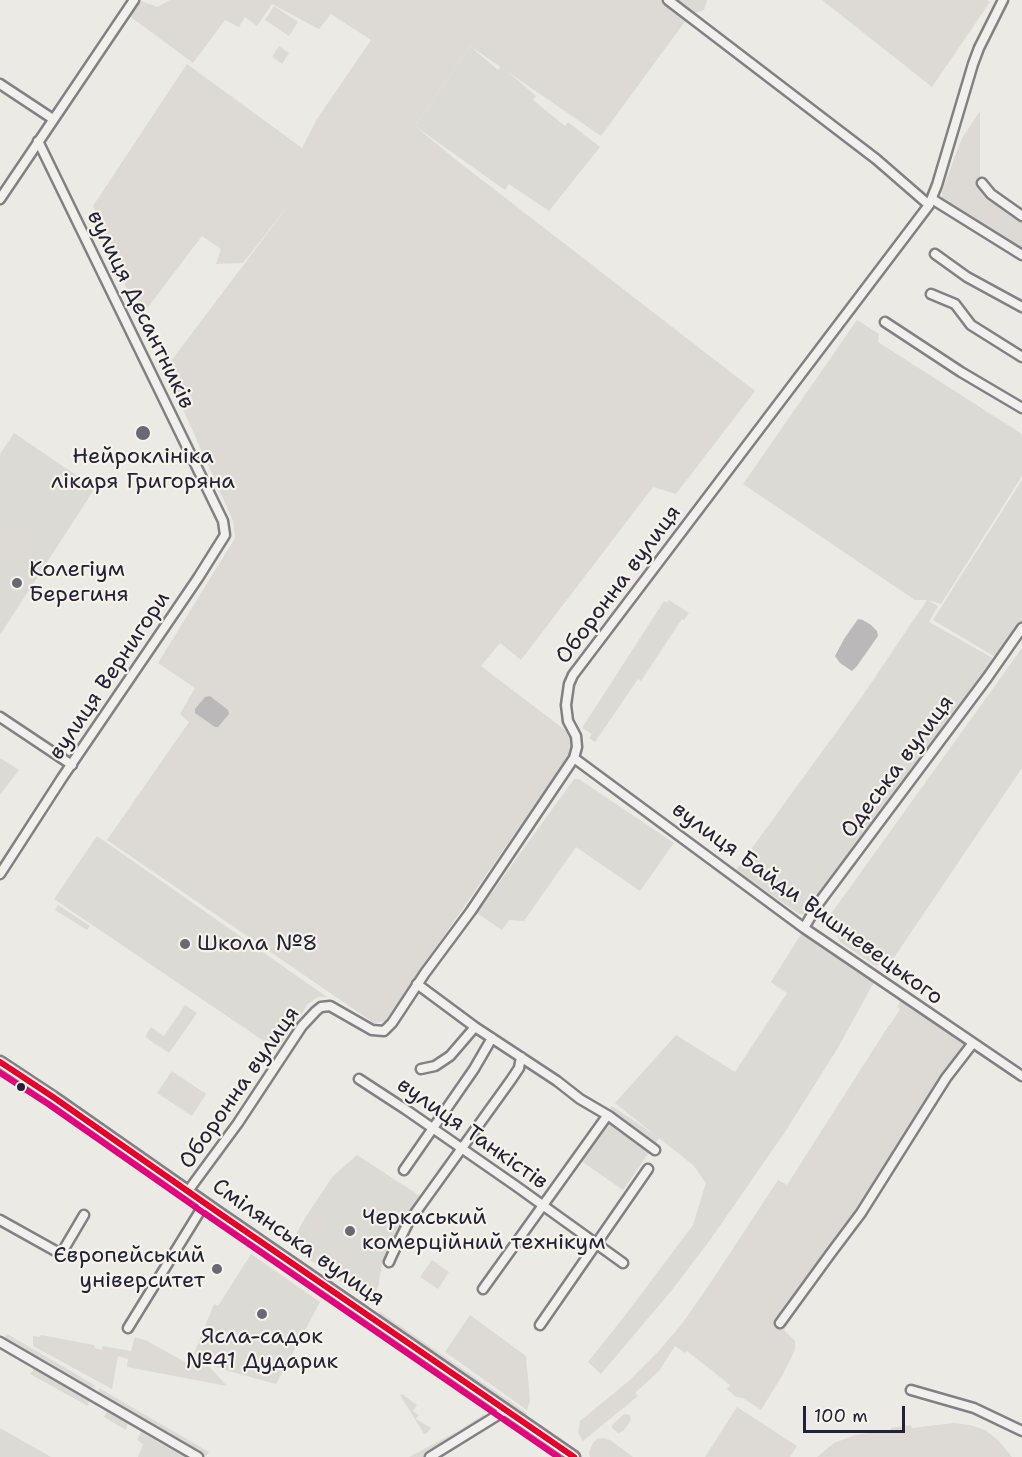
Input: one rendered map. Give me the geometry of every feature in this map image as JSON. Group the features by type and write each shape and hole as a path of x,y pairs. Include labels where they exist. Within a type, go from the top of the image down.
{"main road":[{"name":"Смілянська вулиця","path":"0,1062 506,1410 566,1455"}],"street":[{"path":"0,199 134,0"},
{"path":"668,0 931,202 943,204 1022,255"},
{"name":"Оборонна вулиця","path":"188,1191 238,1124 302,1026 316,1011 321,1007 330,1006 372,1030 384,1031 471,911 574,758 577,747 576,736 568,721 566,705 566,694 573,675 931,202 972,64 1003,0"},
{"path":"0,84 53,119"},
{"name":"вулиця Десантників","path":"38,141 211,495"},
{"path":"982,183 991,194 1022,216"},
{"path":"935,254 967,278 1022,307"},
{"path":"931,294 957,306 971,325 1022,357"},
{"path":"885,322 961,372 1022,408"},
{"name":"вулиця Вернигори","path":"0,874 225,535 225,525 211,495"},
{"name":"Одеська вулиця","path":"804,928 818,904 1022,628"},
{"path":"0,717 72,765"},
{"name":"вулиця Байди Вишневецького","path":"574,758 804,928 1022,1076"},
{"path":"417,984 475,1027 655,1150"},
{"path":"421,1069 435,1066 450,1056 475,1027"},
{"path":"404,1170 474,1069 492,1038"},
{"path":"780,1323 861,1214 946,1078 973,1043"},
{"path":"389,1263 408,1223 519,1068 521,1057"},
{"name":"вулиця Танкістів","path":"359,1079 433,1128 622,1263"},
{"path":"483,1289 607,1116"},
{"path":"540,1326 648,1168"},
{"path":"128,1328 205,1203"},
{"path":"0,1220 61,1254 84,1215"},
{"path":"0,1342 198,1457"},
{"path":"911,1390 975,1408 1022,1431"},
{"path":"430,1457 506,1410"}],"shaded area":[{"path":"139,0 157,7 170,0 707,0 704,10 689,16 601,136 470,46 415,126 755,391 676,494 653,487 521,660 500,643 481,666 573,736 573,749 385,1021 374,1023 107,840 189,722 180,714 195,688 158,663 235,538 233,521 165,369 291,202 243,263 216,264 221,249 202,236 139,319 93,206 187,64 302,148 317,119 371,40 331,14 319,29 272,4 257,26 245,17 239,27 225,20 193,63 128,15"},
{"path":"822,0 987,0 990,2 932,87"},
{"path":"274,6 298,22 289,36 265,20"},
{"path":"279,46 289,53 282,64 272,57"},
{"path":"470,46 498,70 501,66 536,96 533,100 565,126 568,122 600,147 549,211 509,184 505,190 415,126"},
{"path":"980,111 980,182 1022,219 1022,252 942,200 942,191 962,138"},
{"path":"857,320 879,334 878,342 1022,434 1022,476 941,604 928,600 938,606 929,622 996,660 805,915 799,914 736,870 861,698 927,600 915,600 743,484"},
{"path":"14,433 95,488 0,635 0,454"},
{"path":"1022,480 1022,622 997,658 933,620"},
{"path":"0,528 26,530 33,533 38,542 36,553 28,559 0,558"},
{"path":"669,600 689,613 684,620 682,619 641,681 638,679 595,742 589,738 592,734 582,728 664,601 667,603"},
{"path":"858,619 871,625 877,631 878,636 852,671 840,663 835,656"},
{"path":"1022,648 1022,768 893,959 876,966 840,942 828,918"},
{"path":"210,696 228,710 229,714 218,727 195,713 195,709 205,697"},
{"path":"0,758 19,770 0,795"},
{"path":"574,779 579,779 674,843 640,891 576,847 524,921 509,920 502,930 477,913"},
{"name":"Школа №8","path":"97,836 327,997 318,997 308,1004 277,1050 54,899"},
{"path":"58,905 90,926 87,930 55,910"},
{"path":"803,931 874,982 839,1046 785,1132 710,1240 672,1290 601,1374 588,1362 693,1225 706,1183 693,1165 659,1138 623,1190 577,1158 612,1106 655,1135 615,1103 676,1035 735,1072 787,993 771,982"},
{"path":"901,1000 911,1009 964,1039 964,1048 784,1330 795,1341 795,1350 761,1410 743,1398 736,1397 727,1389 730,1385 687,1351 685,1353 675,1346 659,1371 635,1393 638,1396 583,1441 578,1433 580,1421 630,1380 656,1354 681,1325 778,1180 787,1185 900,1009 897,1007"},
{"path":"185,1005 197,1013 169,1053 145,1037 151,1027 164,1036"},
{"path":"172,1071 206,1094 192,1116 157,1093"},
{"name":"Черкаський комерційний технікум","path":"357,1155 420,1196 381,1267 372,1302 290,1245 333,1176"},
{"path":"343,1209 349,1210 373,1228 369,1231 341,1212"},
{"path":"322,1210 330,1211 333,1215 326,1225 325,1232 354,1251 352,1257 305,1226 315,1213"},
{"path":"302,1230 331,1249 331,1252 326,1254 292,1247"},
{"path":"296,1251 328,1257 337,1252 350,1263 339,1279"},
{"name":"Ясла-садок №41 Дударик","path":"251,1254 320,1302 276,1384 221,1369 193,1356 214,1304 218,1306"},
{"path":"366,1259 382,1270 379,1276 365,1267"},
{"path":"432,1260 449,1272 438,1289 420,1277"},
{"path":"360,1267 378,1281 379,1284 372,1301 347,1284"},
{"path":"380,1312 527,1413 525,1416 378,1316"},
{"path":"470,1315 526,1356 530,1401 527,1410 445,1352"},
{"path":"7,1334 96,1386 87,1387 4,1339"},
{"path":"41,1335 94,1345 95,1348 101,1350 103,1346 131,1351 135,1337 189,1364 193,1356 206,1363 227,1386 127,1367 128,1359 118,1356 112,1389 33,1346 33,1336 40,1337"},
{"path":"34,1369 87,1398 88,1406 30,1374"},
{"path":"99,1388 209,1452 206,1456 99,1394"},
{"path":"402,1394 417,1405 413,1411 419,1415 416,1419 431,1428 427,1433 424,1434 400,1395"},
{"path":"737,1407 797,1446 790,1457 705,1457"},
{"path":"108,1410 128,1422 126,1430 104,1417"},
{"path":"624,1414 630,1415 631,1420 623,1431 618,1433 612,1425"},
{"path":"483,1415 486,1417 424,1457 409,1457 458,1431"},
{"path":"954,1423 985,1430 998,1440 1012,1457 817,1457 834,1443 855,1435 911,1425 912,1428"},
{"path":"0,1428 51,1457 0,1457"},
{"path":"141,1432 185,1457 138,1457 143,1444 137,1440"},
{"path":"604,1438 633,1457 590,1457 589,1452 593,1443 597,1439"}],"transit line":[{"path":"0,1062 574,1457"},
{"path":"0,1073 558,1457"}],"place":[{"name":"Нейроклініка лікаря Григоряна","path":"143,433"},
{"name":"Колегіум Берегиня","path":"17,583"},
{"name":"Школа №8","path":"185,944"},
{"name":"Черкаський комерційний технікум","path":"350,1231"},
{"name":"Європейський університет","path":"217,1269"},
{"name":"Ясла-садок №41 Дударик","path":"262,1314"}]}
